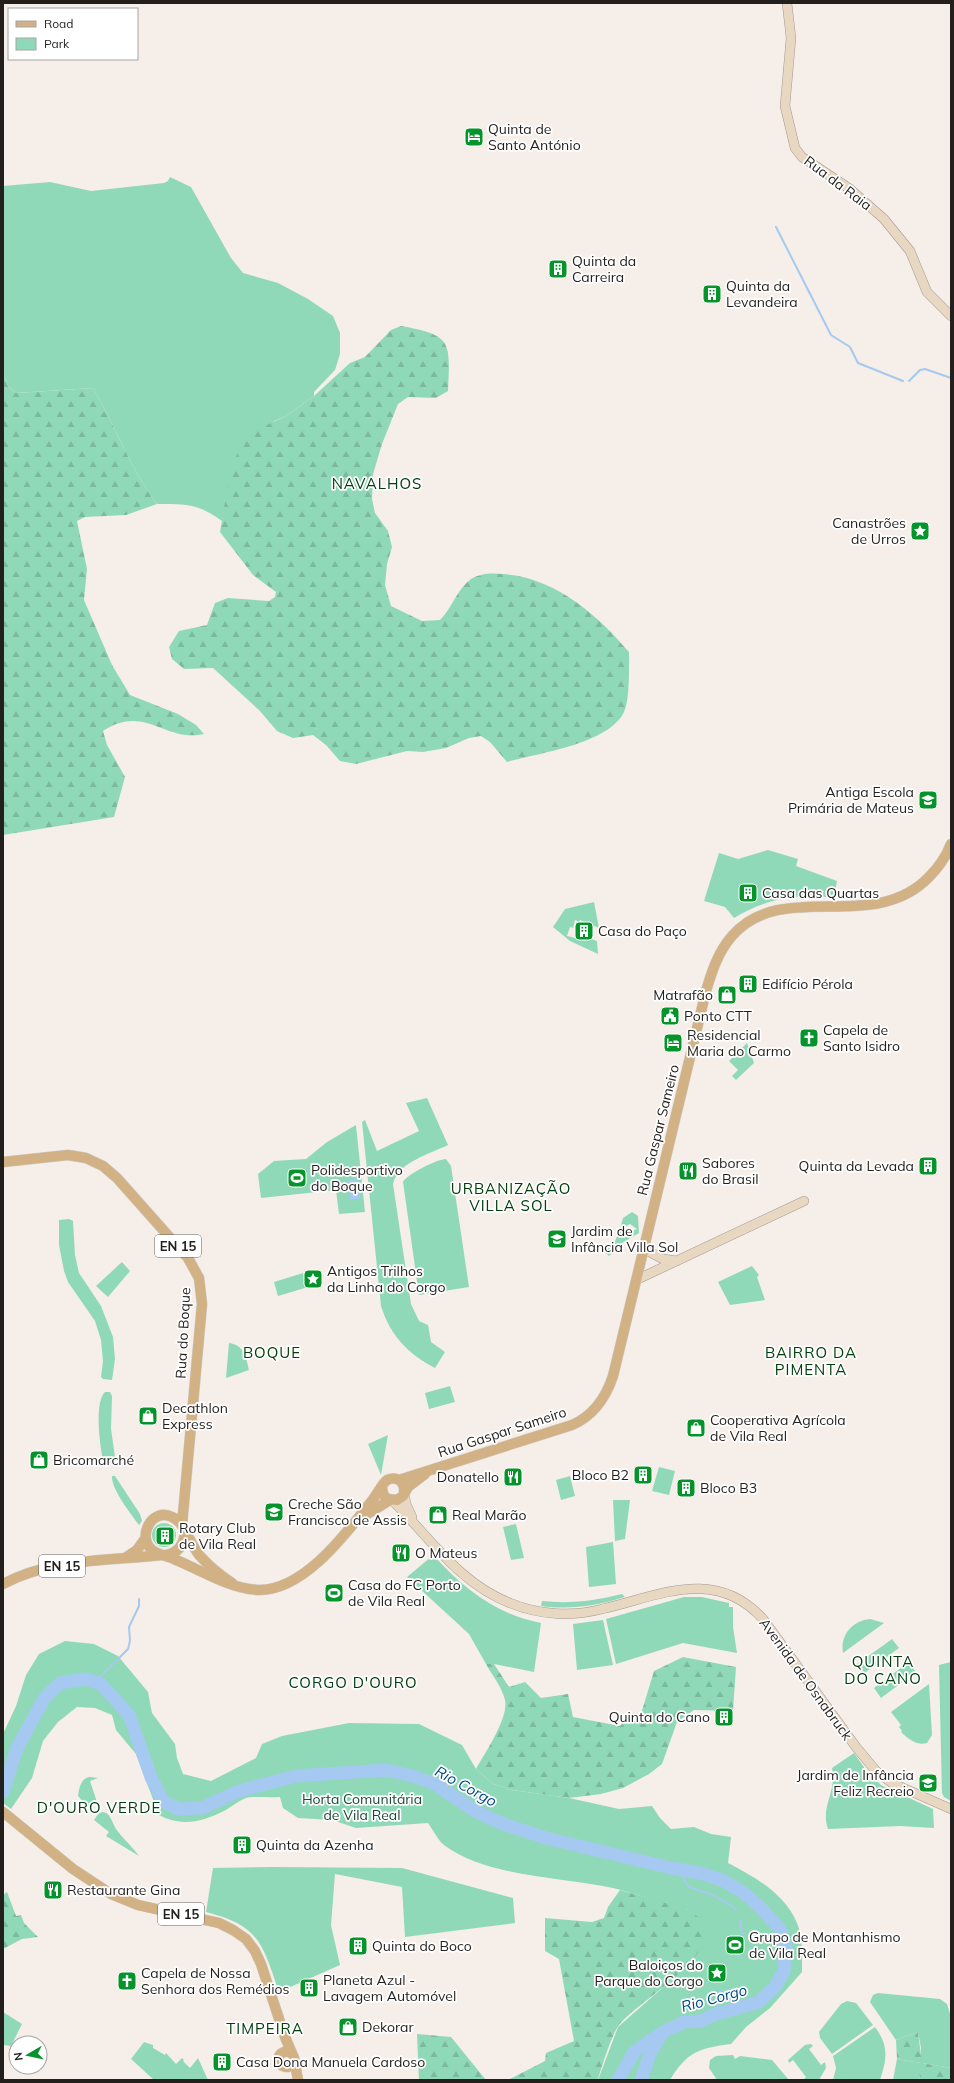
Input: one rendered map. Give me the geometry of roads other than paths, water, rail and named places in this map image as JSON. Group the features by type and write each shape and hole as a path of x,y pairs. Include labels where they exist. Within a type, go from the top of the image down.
{"main road":[{"name":"Rua da Raia","path":"787,3 790,14 791,38 785,106 795,148 808,162 850,189 884,220 909,249 927,292 951,316"},
{"name":"Rua Gaspar Sameiro","path":"399,1480 572,1425 588,1415 604,1397 612,1381 706,991 715,963 736,931 764,915 781,910 815,906 865,906 900,898 921,885 938,868 951,844"},
{"name":"Rua do Boque","path":"3,1162 68,1155 82,1157 97,1162 117,1178 186,1255 193,1265 200,1283 202,1304 183,1498"},
{"path":"636,1280 804,1201"},
{"path":"644,1249 663,1259 677,1261"},
{"path":"355,1522 391,1501 400,1499 404,1492 413,1483 434,1469"},
{"path":"146,1539 150,1549 220,1581 259,1590 276,1588 290,1583 311,1568 355,1522 387,1480 394,1478 403,1484 407,1508 415,1524"},
{"path":"382,1488 385,1497 391,1501"},
{"name":"EN 15","path":"124,1558 134,1552 146,1539 146,1530 152,1520 156,1517 169,1515 177,1509 183,1498"},
{"name":"EN 15","path":"3,1584 23,1574 45,1569 124,1558 164,1555 179,1550 182,1544 183,1498"},
{"name":"Avenida de Osnabruck","path":"391,1501 415,1524 453,1566 475,1585 510,1603 535,1610 558,1614 589,1612 649,1595 686,1589 713,1590 736,1598 763,1619 856,1747 876,1771 892,1783 951,1809"},
{"path":"169,1515 175,1518 200,1556 232,1584"},
{"name":"EN 15","path":"3,1812 73,1869 111,1894 138,1905 214,1922 229,1928 242,1936 252,1947 261,1964 285,2038 289,2058 298,2079"}],"water":[{"path":"358,1179 360,1199 350,1200 348,1180"}],"waterway":[{"path":"776,227 831,335 850,347 858,363 903,381"},
{"path":"909,381 920,370 925,369 951,378"},
{"path":"95,1682 128,1649 130,1641 129,1627 139,1606 139,1599"},
{"name":"Rio Corgo","path":"3,1792 17,1748 45,1697 60,1683 86,1679 101,1684 129,1715 151,1777 163,1801 178,1809 202,1808 239,1791 296,1776 386,1770 413,1776 435,1784 475,1811 503,1824 546,1838 671,1868 700,1873 724,1881 744,1893 762,1909 780,1929 786,1948 784,1971 775,1987 759,2002 713,2015 701,2021 684,2022 663,2032 634,2052 618,2080"},
{"path":"681,1870 682,1876 689,1887 713,1895 736,1910"},
{"path":"738,1957 743,1938 740,1920"},
{"path":"719,2014 717,2001 720,1991"},
{"name":"Rio Corgo","path":"641,2080 650,2054 661,2035"}],"place":[{"name":"Quinta de Santo António","path":"474,137"},
{"name":"Quinta da Carreira","path":"558,269"},
{"name":"Quinta da Levandeira","path":"712,294"},
{"name":"Canastrões de Urros","path":"920,531"},
{"name":"Antiga Escola Primária de Mateus","path":"928,800"},
{"name":"Casa das Quartas","path":"748,893"},
{"name":"Casa do Paço","path":"584,931"},
{"name":"Edifício Pérola","path":"748,984"},
{"name":"Matrafão","path":"727,995"},
{"name":"Ponto CTT","path":"670,1016"},
{"name":"Capela de Santo Isidro","path":"809,1038"},
{"name":"Residencial Maria do Carmo","path":"673,1043"},
{"name":"Quinta da Levada","path":"928,1166"},
{"name":"Sabores do Brasil","path":"688,1171"},
{"name":"Polidesportivo do Boque","path":"297,1178"},
{"name":"Jardim de Infância Villa Sol","path":"557,1239"},
{"name":"Antigos Trilhos da Linha do Corgo","path":"313,1279"},
{"name":"Decathlon Express","path":"148,1416"},
{"name":"Cooperativa Agrícola de Vila Real","path":"696,1428"},
{"name":"Bricomarché","path":"39,1460"},
{"name":"Bloco B2","path":"643,1475"},
{"name":"Donatello","path":"513,1477"},
{"name":"Bloco B3","path":"686,1488"},
{"name":"Creche São Francisco de Assis","path":"274,1512"},
{"name":"Real Marão","path":"438,1515"},
{"name":"Rotary Club de Vila Real","path":"165,1536"},
{"name":"O Mateus","path":"401,1553"},
{"name":"Casa do FC Porto de Vila Real","path":"334,1593"},
{"name":"Quinta do Cano","path":"724,1717"},
{"name":"Jardim de Infância Feliz Recreio","path":"928,1783"},
{"name":"Quinta da Azenha","path":"242,1845"},
{"name":"Restaurante Gina","path":"53,1890"},
{"name":"Grupo de Montanhismo de Vila Real","path":"735,1945"},
{"name":"Quinta do Boco","path":"358,1946"},
{"name":"Baloiços do Parque do Corgo","path":"717,1973"},
{"name":"Capela de Nossa Senhora dos Remédios","path":"127,1981"},
{"name":"Planeta Azul - Lavagem Automóvel","path":"309,1988"},
{"name":"Dekorar","path":"348,2027"},
{"name":"Casa Dona Manuela Cardoso","path":"222,2062"}],"district":[{"name":"NAVALHOS","path":"377,483"},
{"name":"URBANIZAÇÃO VILLA SOL","path":"511,1196"},
{"name":"BOQUE","path":"272,1352"},
{"name":"BAIRRO DA PIMENTA","path":"811,1360"},
{"name":"QUINTA DO CANO","path":"883,1670"},
{"name":"CORGO D'OURO","path":"353,1682"},
{"name":"D'OURO VERDE","path":"99,1807"},
{"name":"TIMPEIRA","path":"265,2028"}],"park label":[{"name":"Horta Comunitária de Vila Real","path":"362,1808"}]}
